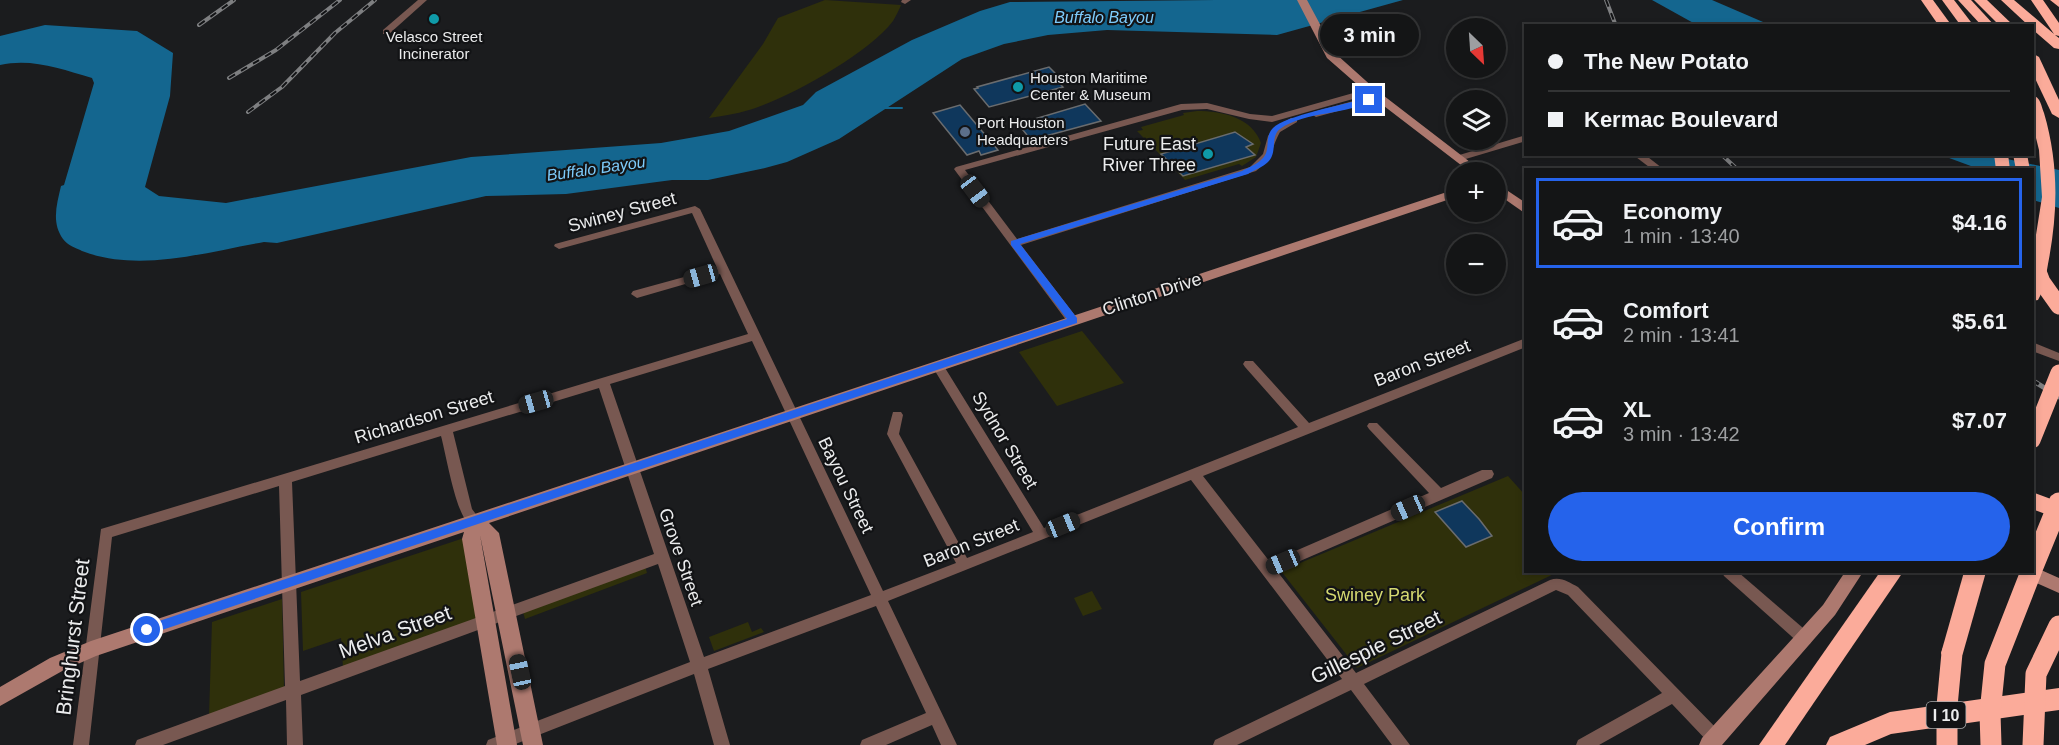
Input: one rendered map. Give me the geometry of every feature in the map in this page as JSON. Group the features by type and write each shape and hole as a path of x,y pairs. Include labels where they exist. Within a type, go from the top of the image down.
{"highway":[{"path":"1927,0 1945,24"},
{"path":"1939,0 1957,24"},
{"path":"1948,0 1966,24"},
{"path":"1964,0 1987,24"},
{"path":"1980,0 2005,24"},
{"path":"2006,0 2015,24"},
{"path":"2006,0 2059,45"},
{"path":"2035,0 2059,20"},
{"path":"2035,0 2059,32"},
{"path":"2034,55 2059,85"},
{"path":"2034,61 2059,114"},
{"path":"2034,104 2041,121 2048,154 2051,189 2044,250 2034,288"},
{"path":"2034,261 2042,282 2059,306"},
{"path":"2034,435 2059,374"},
{"path":"2034,501 2059,511"},
{"path":"2034,564 2059,504"},
{"path":"1771,745 1891,573"},
{"path":"1947,745 1947,706 1953,649 1975,573"},
{"path":"1991,745 1990,712 1995,664 2030,573"},
{"path":"2033,745 2036,674 2059,626"},
{"name":"I 10","path":"1838,745 1890,723 2059,699"}],"main road":[{"path":"1302,0 1331,56 1375,94 1464,162"},
{"path":"1506,195 1524,208"},
{"name":"Clinton Drive","path":"0,697 57,664 92,649 1446,196"},
{"path":"2034,496 2059,504"},
{"path":"502,743 486,621 471,539 474,521 490,533 532,738"},
{"path":"1712,742 1829,610 1853,573"},
{"path":"2034,573 2059,586"}],"street":[{"path":"386,32 423,0"},
{"path":"1073,321 959,169 1181,108 1208,106 1259,119 1276,118 1375,94"},
{"path":"1014,243 1245,172 1266,160 1274,131 1284,124 1375,94"},
{"path":"1459,158 1524,139"},
{"path":"1639,156 1653,168"},
{"name":"Swiney Street","path":"559,246 695,209"},
{"name":"Bayou Street","path":"695,209 949,745"},
{"path":"637,294 723,270"},
{"name":"Richardson Street","path":"106,533 754,336"},
{"name":"Baron Street","path":"502,743 532,738 699,665 881,598 1524,343"},
{"path":"2034,347 2059,357"},
{"path":"1249,364 1306,428"},
{"name":"Sydnor Street","path":"938,366 1041,534"},
{"name":"Grove Street","path":"603,382 699,665 722,745"},
{"path":"897,415 893,434 964,565"},
{"path":"1373,426 1439,495"},
{"path":"446,429 466,511 474,521"},
{"path":"1193,473 1402,745"},
{"path":"1268,569 1487,474"},
{"path":"285,478 295,745"},
{"name":"Bringhurst Street","path":"81,745 106,533"},
{"name":"Melva Street","path":"142,745 662,557"},
{"path":"1730,573 1804,639"},
{"name":"Gillespie Street","path":"1221,745 1549,586 1562,585 1573,591 1673,695"},
{"path":"1584,745 1673,695 1712,742"},
{"path":"868,745 935,716"}],"green space":[{"path":"825,0 901,5 893,21 881,34 827,73 766,104 739,113 709,118 763,44 778,18"},
{"path":"1197,111 1225,114 1251,127 1261,143 1256,157 1242,166 1239,164 1185,180 1137,131 1143,130 1141,127 1184,115 1183,113"},
{"path":"1082,331 1124,383 1057,406 1019,352"},
{"name":"Swiney Park","path":"1508,476 1524,494 1524,573 1556,573 1357,668 1281,571"},
{"path":"464,538 477,619 343,667 341,638 303,651 301,592"},
{"path":"645,566 647,573 525,619 523,612"},
{"path":"1092,591 1102,609 1083,616 1074,598"},
{"path":"282,599 284,689 209,716 212,622"},
{"path":"748,622 752,632 761,628 764,632 714,651 709,637"}],"water":[{"name":"Buffalo Bayou","path":"1403,0 1277,35 1107,30 1048,35 1004,44 962,59 839,139 787,162 765,168 708,180 672,180 566,194 486,196 277,243 264,242 196,255 149,260 126,260 82,251 65,241 59,233 56,220 58,199 94,83 92,78 35,64 0,65 0,36 45,25 137,31 173,53 170,96 145,187 159,196 226,203 471,157 661,143 729,131 803,105 816,92 912,40 980,11 1010,2"},
{"path":"1652,0 1712,0 1768,24 1695,24"},
{"path":"1944,156 1996,156 2059,170 2059,208 2034,200 2034,168 1976,168"}],"building":[{"name":"Houston Maritime Center & Museum","path":"1049,67 1064,82 1060,84 1063,87 989,107 974,89 977,87"},
{"path":"1085,104 1101,121 1031,140 1018,124"},
{"name":"Port Houston Headquarters","path":"960,105 998,150 981,155 979,151 967,155 933,113"},
{"name":"Future East River Three","path":"1235,132 1253,144 1246,147 1255,155 1183,176 1161,154"},
{"path":"1462,501 1492,536 1466,547 1435,512"}],"waterway":[{"path":"883,108 902,108"}],"railway":[{"path":"199,25 234,0"},
{"path":"229,78 276,50 340,0"},
{"path":"248,112 282,87 335,33 375,0"},
{"path":"1606,0 1615,24"},
{"path":"1723,156 1736,168"},
{"path":"2034,381 2059,397"}],"place":[{"name":"Velasco Street Incinerator","path":"434,19"},
{"name":"Houston Maritime Center & Museum","path":"1018,87"},
{"name":"Port Houston Headquarters","path":"965,132"},
{"name":"Future East River Three","path":"1208,154"}],"route":[{"path":"147,630 1073,321 1014,243 1253,169 1266,160 1270,152 1272,134 1277,127 1369,100"}]}
